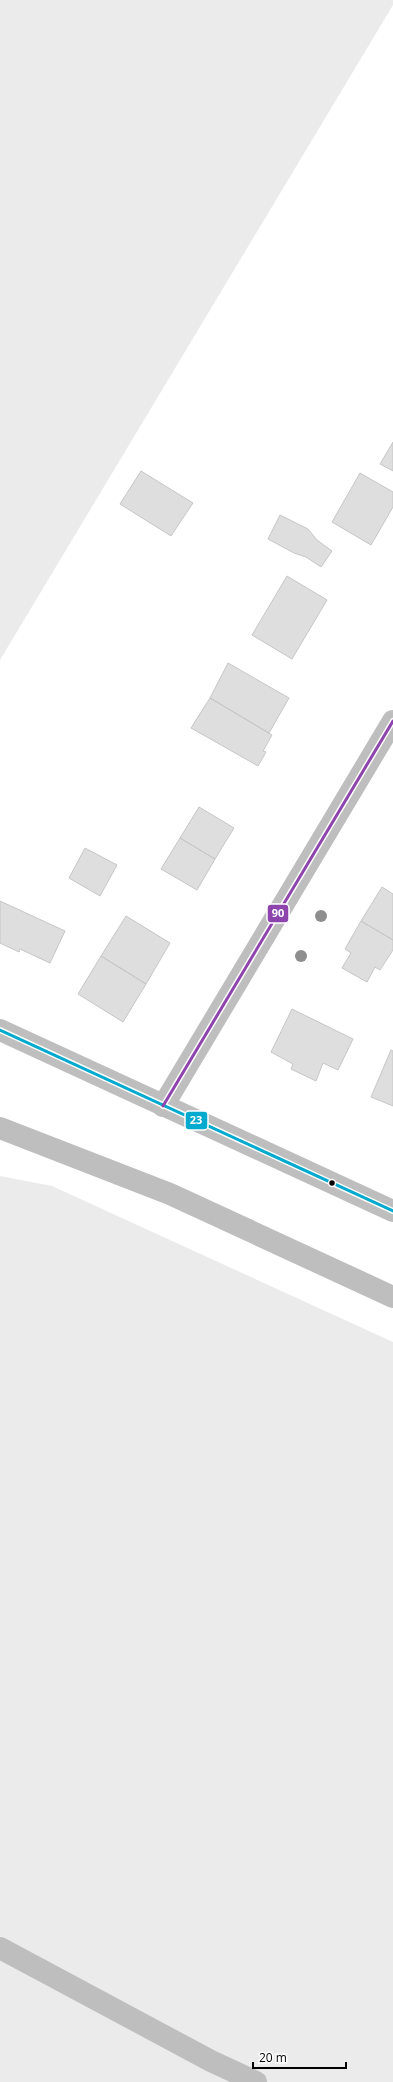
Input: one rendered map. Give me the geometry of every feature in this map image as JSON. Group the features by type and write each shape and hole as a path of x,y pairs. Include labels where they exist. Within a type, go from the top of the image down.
{"street":[{"path":"163,1106 393,721"},
{"path":"0,1030 393,1211"},
{"path":"0,1128 170,1194 393,1298"},
{"path":"0,1948 211,2061 256,2082"}],"shaded area":[{"path":"0,0 393,0 393,5 0,660"},
{"path":"0,1176 52,1186 393,1342 393,2082 0,2082"}],"building":[{"path":"393,442 393,471 380,464"},
{"path":"141,471 193,503 171,536 120,504"},
{"path":"360,473 393,492 393,507 371,545 332,522"},
{"path":"280,515 308,529 317,540 332,551 321,567 306,557 294,553 268,539"},
{"path":"287,576 327,600 292,659 252,635"},
{"path":"228,663 289,698 269,733 210,698"},
{"path":"210,698 272,735 263,751 266,752 258,766 191,728"},
{"path":"199,807 234,828 215,859 180,838"},
{"path":"180,838 215,859 197,890 161,869"},
{"path":"85,848 117,865 100,896 69,878"},
{"path":"382,887 393,894 393,940 361,921"},
{"path":"0,901 65,931 50,963 20,949 19,952 0,943"},
{"path":"126,916 170,943 146,984 101,956"},
{"path":"361,921 393,940 393,950 380,970 375,967 367,982 342,968 351,953 345,949"},
{"path":"101,956 146,984 123,1022 78,994"},
{"path":"292,1009 353,1039 338,1070 323,1063 316,1081 291,1069 293,1064 271,1052"},
{"path":"391,1050 393,1051 393,1106 371,1097"}],"transit line":[{"name":"90","path":"163,1106 393,721"},
{"name":"23","path":"0,1030 393,1211"}]}
